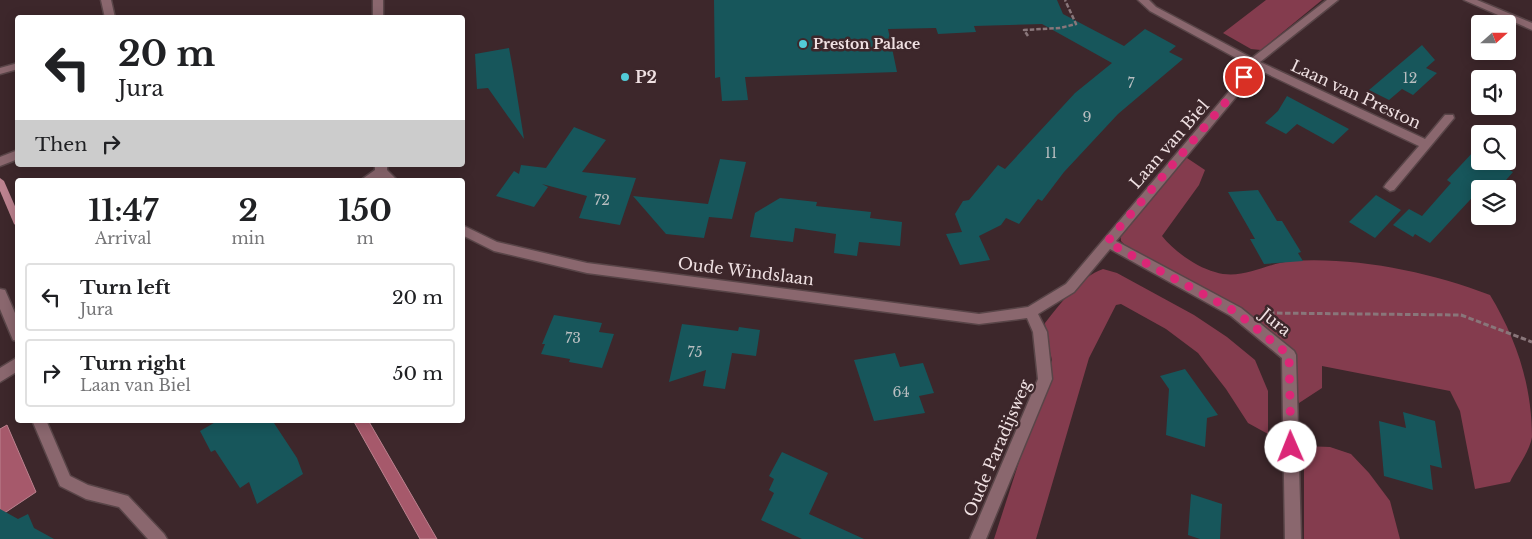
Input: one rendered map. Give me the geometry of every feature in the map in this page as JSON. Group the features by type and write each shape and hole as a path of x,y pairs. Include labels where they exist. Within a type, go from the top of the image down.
{"street":[{"path":"106,0 109,15"},
{"path":"378,0 378,15"},
{"name":"Laan van Preston","path":"1143,0 1153,9 1253,63 1425,144"},
{"name":"Laan van Biel","path":"1031,312 1070,288 1236,90 1253,63 1333,0"},
{"path":"1469,0 1532,27"},
{"path":"0,71 15,67"},
{"name":"Laan van Preston","path":"1390,186 1449,118"},
{"path":"0,162 15,155"},
{"path":"370,178 381,169 390,178"},
{"name":"Oude Windslaan","path":"465,231 494,246 587,268 979,319 1031,312"},
{"name":"Jura","path":"1107,242 1236,312 1289,355 1293,539"},
{"path":"0,294 15,329"},
{"name":"Oude Paradijsweg","path":"978,539 1045,379 1040,332 1031,312"},
{"path":"0,376 15,365"},
{"path":"41,423 65,480 86,492 123,501 159,539"}],"path":[{"path":"1028,36 1024,30 1060,28 1076,24 1065,0"},
{"path":"1236,312 1461,315 1532,342"}],"shaded area":[{"path":"1266,0 1322,0 1261,50 1251,49 1223,33"},
{"path":"1181,154 1205,170 1199,185 1162,236 1179,253 1208,270 1235,274 1282,262 1342,261 1418,273 1443,279 1490,295 1515,345 1526,381 1529,399 1531,442 1510,482 1475,489 1460,411 1450,391 1322,366 1322,388 1299,403 1280,346 1136,256 1121,241 1120,229"},
{"path":"1103,269 1117,273 1194,315 1227,337 1255,360 1268,391 1268,434 1248,423 1226,389 1198,353 1166,329 1121,304 1116,305 1089,358 1036,539 994,539 1052,360 1045,323 1079,284"},
{"path":"355,423 370,423 437,539 420,539"},
{"path":"7,425 36,492 0,516 0,429"},
{"path":"1304,446 1330,447 1351,454 1369,473 1390,501 1400,539 1304,539"}],"building":[{"path":"714,0 1057,0 1063,14 1124,46 1145,29 1176,46 1169,52 1183,59 1118,114 1064,172 1042,201 1038,199 1019,224 1006,218 1001,225 979,236 990,260 960,265 946,234 962,232 955,214 963,201 969,200 998,165 1005,169 1075,93 1112,63 1042,24 974,26 976,32 938,34 936,28 888,29 897,72 745,77 748,100 722,101 720,77 715,78"},
{"path":"1422,45 1435,60 1426,68 1437,73 1413,95 1402,89 1389,100 1369,90"},
{"path":"509,48 524,139 488,88 477,89 475,54"},
{"path":"1287,96 1349,129 1333,144 1297,124 1286,134 1265,123 1278,111"},
{"path":"574,127 606,140 582,172 636,178 620,225 579,218 587,196 542,184 548,187 534,207 496,196 514,171 519,174 521,165 546,168"},
{"path":"1471,154 1471,170 1509,170 1513,172 1506,180 1471,180 1471,199 1430,243 1415,234 1413,237 1393,225 1409,209 1422,216 1451,183 1447,180"},
{"path":"720,159 746,162 732,219 709,217 704,238 666,234 633,196 708,204"},
{"path":"1258,190 1277,221 1282,221 1301,252 1298,253 1303,261 1264,264 1250,239 1255,239 1228,192"},
{"path":"1376,195 1401,210 1375,238 1349,222"},
{"path":"780,198 817,202 816,206 871,212 870,218 902,222 900,246 859,242 857,256 834,253 836,234 795,228 793,242 750,237 755,213"},
{"path":"554,315 602,323 599,332 614,334 602,368 569,362 570,359 541,354 545,344 542,344"},
{"path":"682,324 738,331 739,327 760,330 756,356 732,353 725,389 703,386 706,370 669,382"},
{"path":"895,353 900,367 923,363 934,393 919,396 925,413 874,421 854,360"},
{"path":"1185,369 1218,415 1207,418 1205,447 1166,435 1169,389 1160,376"},
{"path":"1403,412 1435,421 1442,468 1430,465 1433,490 1384,476 1379,421 1406,428"},
{"path":"214,423 274,423 297,458 303,474 257,504 249,482 240,488 215,450 211,452 200,431"},
{"path":"782,452 828,473 809,514 864,539 802,539 761,520 774,493 769,490 774,479 769,476"},
{"path":"1191,494 1222,504 1220,539 1200,539 1188,535"},
{"path":"0,509 18,519 28,514 34,528 54,539 0,539"}],"waterway":[{"path":"0,181 15,217"}],"place":[{"name":"Preston Palace","path":"803,44"},
{"name":"P2","path":"625,77"}],"route":[{"path":"1244,77 1236,90 1107,242 1236,312 1289,355 1291,447"}]}
